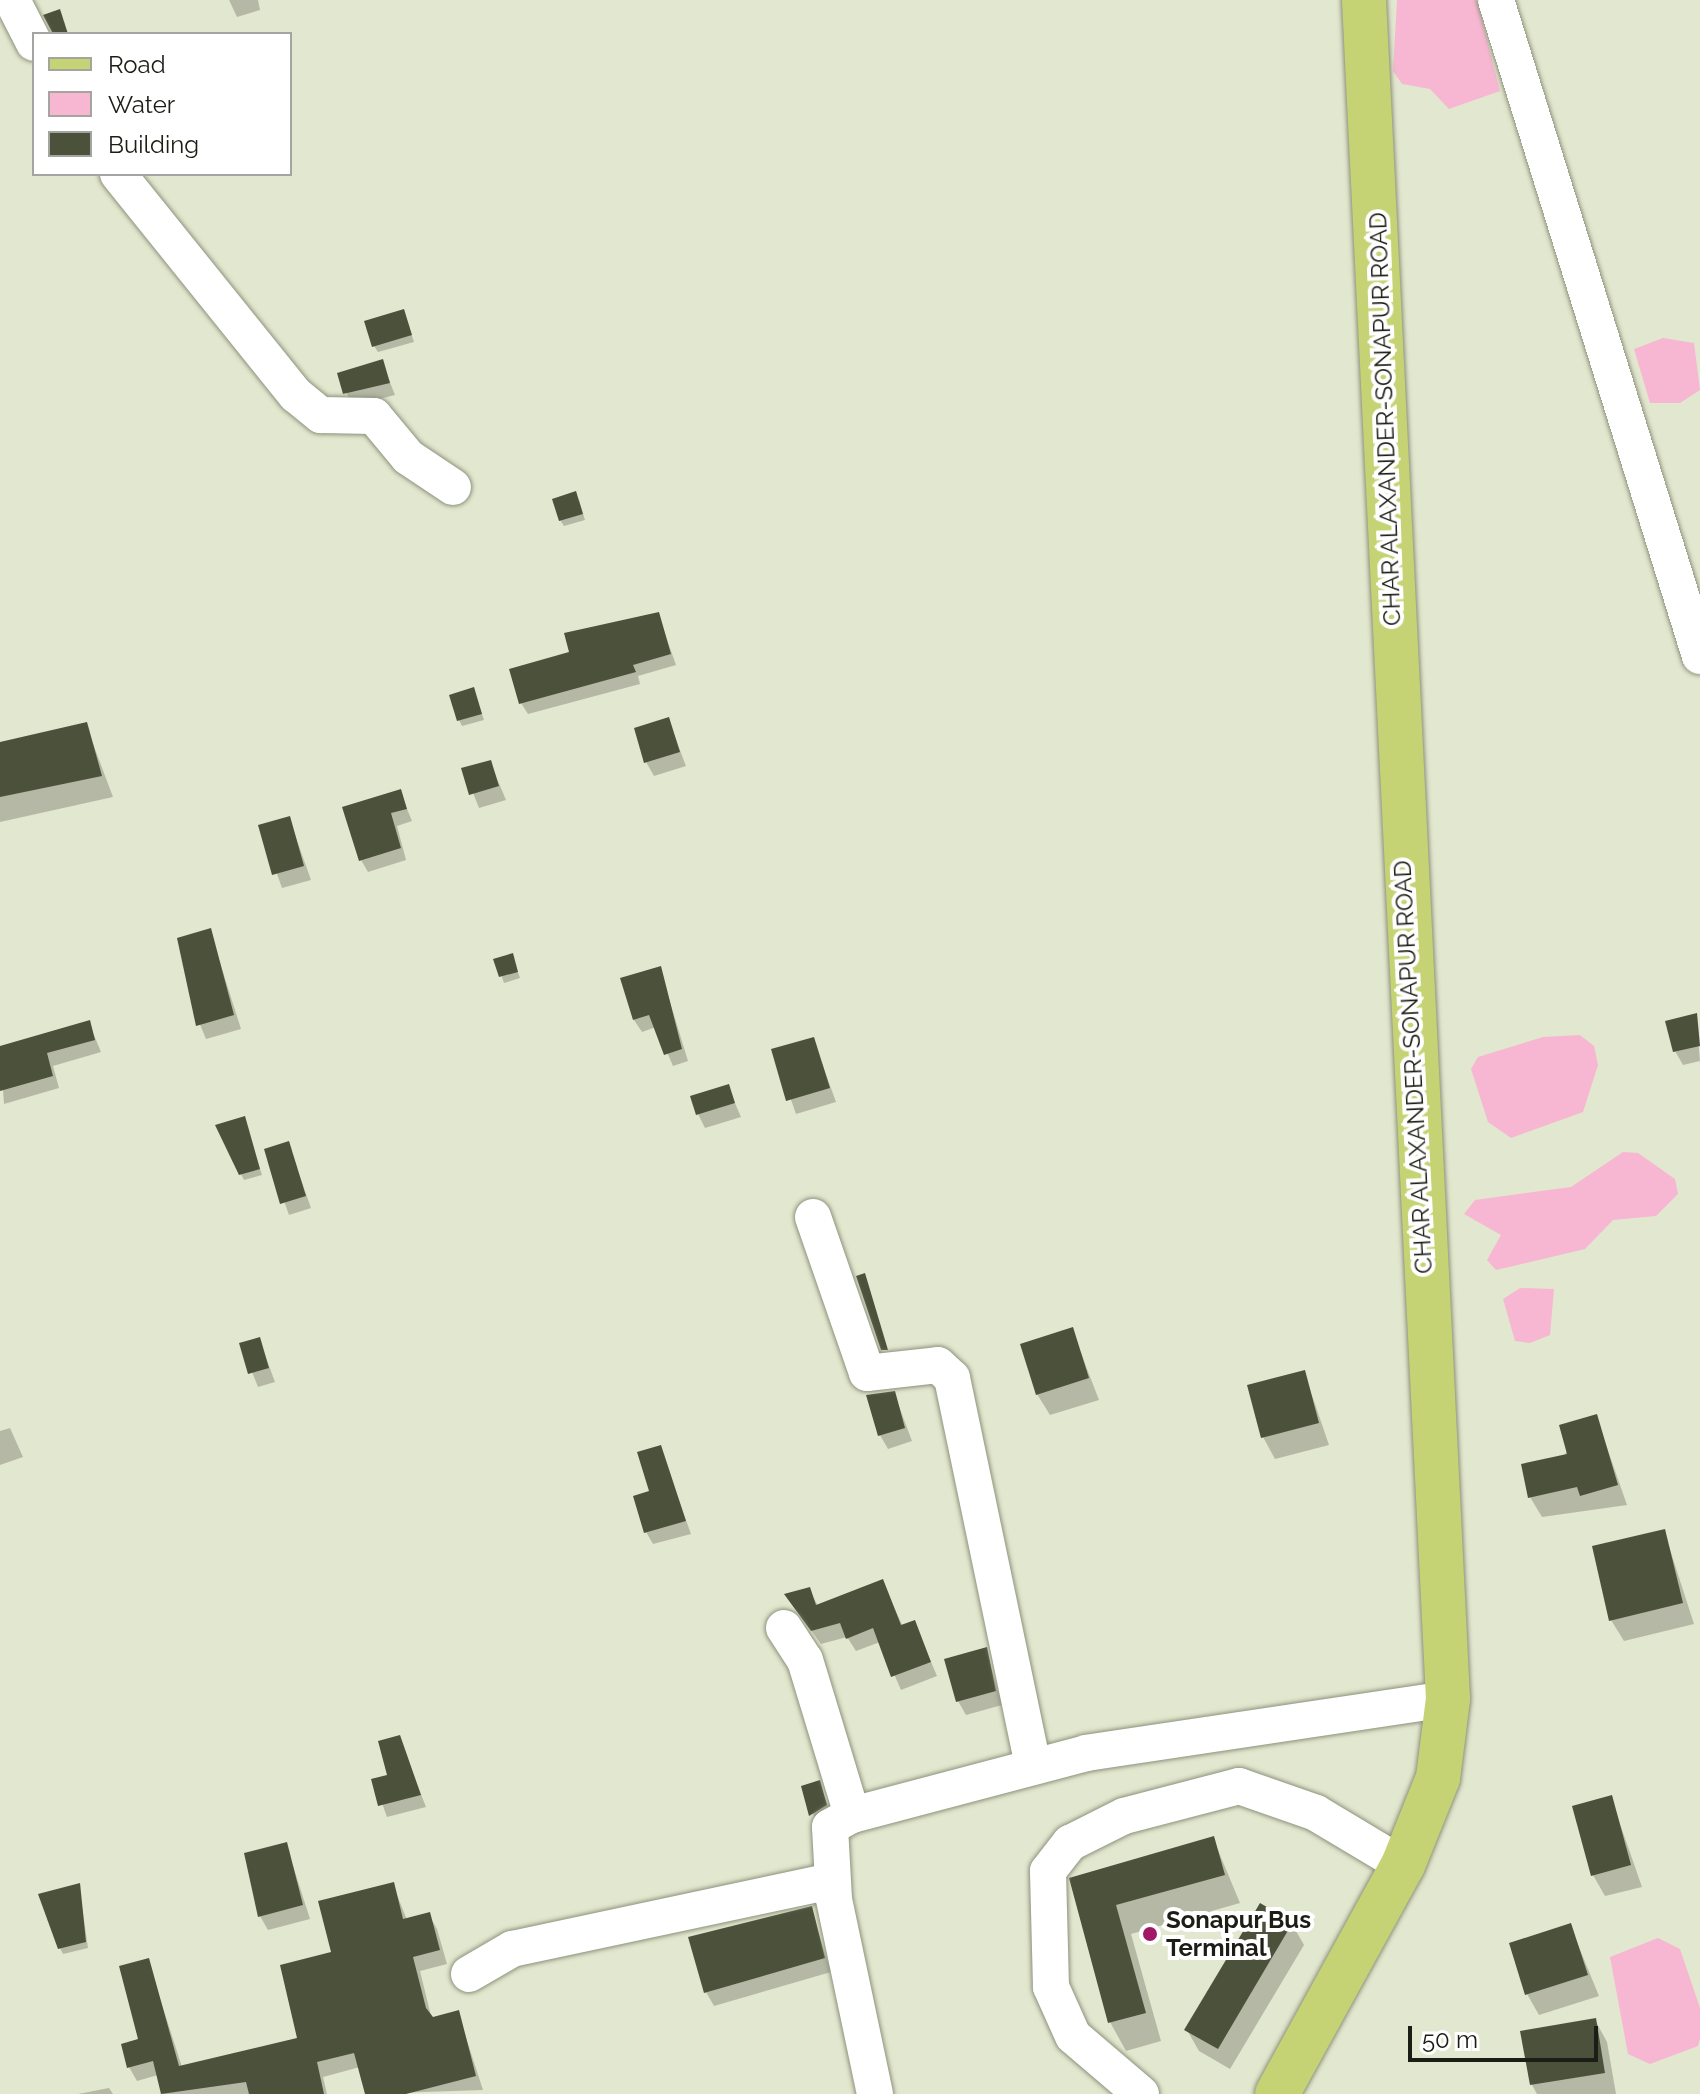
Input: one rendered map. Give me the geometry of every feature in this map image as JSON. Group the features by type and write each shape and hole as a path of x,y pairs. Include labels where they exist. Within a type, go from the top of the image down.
{"main road":[{"name":"CHAR ALAXANDER-SONAPUR ROAD","path":"1277,2094 1403,1865 1438,1778 1448,1699 1364,0"}],"street":[{"path":"12,0 32,39"},
{"path":"1496,0 1700,656"},
{"path":"120,176 296,395 321,415 374,416 408,457 453,487"},
{"path":"813,1217 867,1373 938,1365 952,1378 1033,1767"},
{"path":"784,1628 805,1660 852,1815"},
{"path":"875,2094 831,1881 830,1827 852,1815 1033,1767 1448,1699"},
{"path":"1141,2094 1073,2036 1051,1987 1048,1871 1070,1843 1124,1816 1239,1786 1316,1813 1403,1865"},
{"path":"469,1974 512,1949 831,1881"}],"water":[{"path":"1397,0 1477,0 1500,91 1449,109 1430,89 1402,84 1393,71"},
{"path":"1663,338 1694,343 1700,390 1680,403 1650,403 1634,349"},
{"path":"1580,1035 1594,1046 1598,1065 1583,1112 1511,1138 1488,1122 1471,1069 1478,1057 1543,1037"},
{"path":"1623,1152 1638,1153 1675,1179 1678,1194 1656,1216 1613,1220 1585,1249 1496,1270 1487,1260 1501,1235 1464,1214 1475,1200 1571,1187"},
{"path":"1520,1288 1554,1289 1550,1335 1530,1343 1515,1341 1503,1299"},
{"path":"1658,1938 1680,1949 1700,2008 1700,2038 1698,2046 1650,2064 1628,2054 1610,1957"}],"building":[{"path":"60,9 67,32 52,32 43,15"},
{"path":"404,309 412,335 372,347 364,321"},
{"path":"383,359 390,383 343,394 337,373"},
{"path":"576,491 583,514 559,521 552,499"},
{"path":"659,612 671,654 633,665 636,672 519,704 509,669 569,652 564,633"},
{"path":"474,687 482,714 457,721 449,695"},
{"path":"669,717 680,752 644,763 634,728"},
{"path":"87,722 102,776 0,797 0,742"},
{"path":"491,760 499,786 469,795 461,768"},
{"path":"401,789 407,809 391,813 401,848 359,861 342,807"},
{"path":"290,816 304,866 272,875 258,825"},
{"path":"211,928 234,1015 196,1026 177,938"},
{"path":"513,953 518,972 499,977 493,959"},
{"path":"661,966 682,1049 664,1055 649,1015 633,1020 620,978"},
{"path":"1697,1013 1700,1046 1673,1052 1665,1021"},
{"path":"90,1020 95,1040 47,1053 53,1076 0,1091 0,1046"},
{"path":"814,1037 830,1088 786,1101 771,1049"},
{"path":"729,1084 735,1103 696,1115 690,1096"},
{"path":"245,1116 260,1169 239,1175 215,1125"},
{"path":"289,1141 306,1196 280,1204 264,1149"},
{"path":"865,1273 888,1350 881,1350 856,1276"},
{"path":"1073,1327 1089,1378 1036,1395 1020,1344"},
{"path":"260,1337 269,1368 248,1374 239,1343"},
{"path":"1305,1370 1319,1423 1261,1438 1247,1385"},
{"path":"895,1391 905,1428 878,1436 866,1395"},
{"path":"1597,1414 1618,1485 1580,1496 1577,1487 1528,1498 1521,1464 1567,1454 1559,1425"},
{"path":"661,1445 686,1521 644,1533 633,1496 649,1491 637,1452"},
{"path":"1665,1529 1683,1603 1609,1621 1592,1546"},
{"path":"883,1579 901,1625 915,1620 931,1662 891,1677 873,1628 846,1639 840,1623 811,1631 784,1594 810,1587 816,1605"},
{"path":"987,1647 996,1691 956,1702 944,1659"},
{"path":"400,1735 421,1795 378,1806 371,1779 387,1775 378,1741"},
{"path":"820,1780 827,1805 809,1816 801,1786"},
{"path":"1612,1795 1631,1865 1591,1876 1572,1806"},
{"path":"1214,1836 1225,1875 1116,1905 1146,2013 1108,2023 1069,1878"},
{"path":"287,1842 303,1905 258,1917 244,1853"},
{"path":"394,1882 403,1919 430,1912 440,1950 413,1957 426,2008 433,2017 459,2010 476,2076 406,2094 365,2094 354,2053 317,2062 324,2094 249,2094 246,2082 161,2094 153,2061 127,2068 121,2044 138,2039 119,1966 149,1958 179,2066 297,2038 280,1965 331,1952 318,1901"},
{"path":"80,1883 86,1942 58,1949 38,1894"},
{"path":"1260,1903 1293,1922 1218,2049 1184,2030"},
{"path":"812,1906 825,1958 704,1993 688,1937"},
{"path":"1571,1923 1588,1975 1525,1995 1509,1943"},
{"path":"1596,2018 1605,2073 1530,2085 1520,2031"}],"place":[{"name":"Sonapur Bus Terminal","path":"1150,1934"}]}
